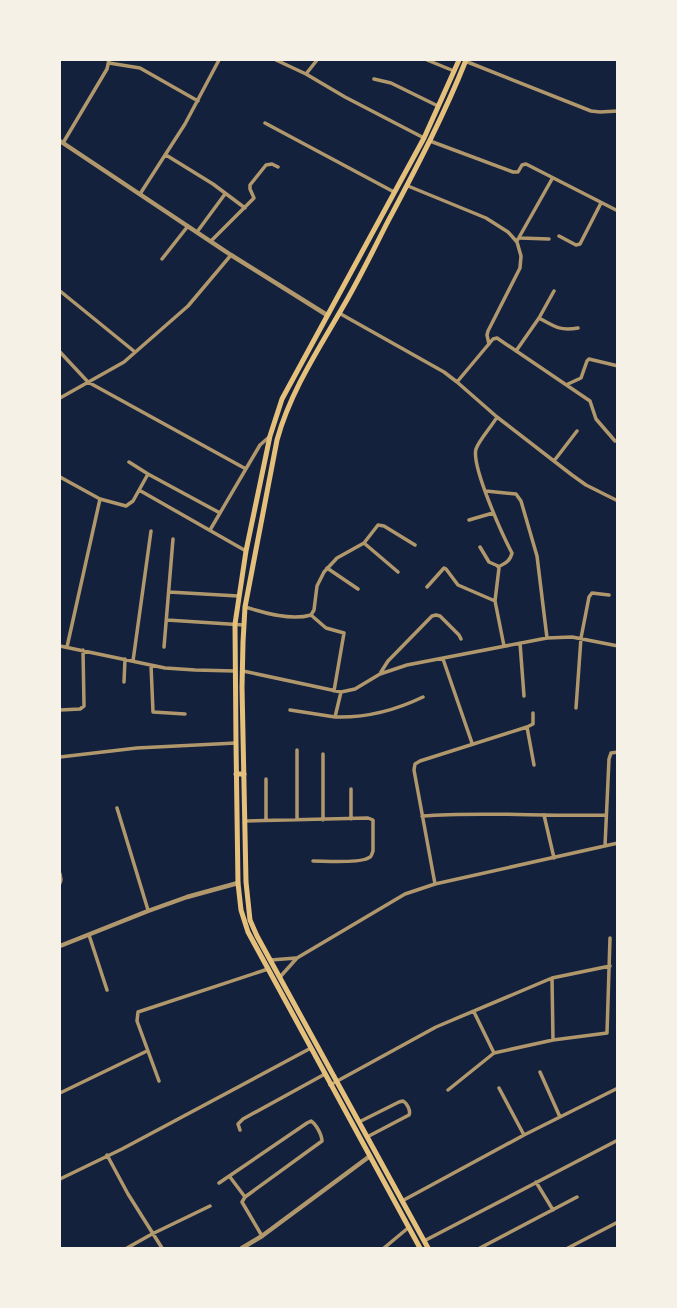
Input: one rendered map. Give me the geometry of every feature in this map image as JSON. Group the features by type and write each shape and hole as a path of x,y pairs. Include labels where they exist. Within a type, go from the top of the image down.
{"main road":[{"path":"420,1248 254,928 248,909 244,774 235,624 246,551 270,436 282,400 394,192 427,139 438,106 454,71 463,60"},
{"path":"428,1248 359,1122 325,1074 245,924 239,883 236,743 245,607 281,426 305,373 408,186 463,60"},
{"path":"236,774 244,774"}],"street":[{"path":"140,194 198,101 219,60"},
{"path":"276,60 427,139 513,172 518,172 522,165 526,164 618,211"},
{"path":"306,74 317,60"},
{"path":"427,60 454,71"},
{"path":"463,60 591,111 618,111"},
{"path":"198,101 140,68 109,61 61,142 327,315"},
{"path":"374,79 391,83 438,106"},
{"path":"265,123 394,192"},
{"path":"166,155 245,208"},
{"path":"211,242 254,197 250,185 267,165 278,167"},
{"path":"489,344 488,331 520,268 518,240 552,179"},
{"path":"408,186 486,218 518,240 549,239"},
{"path":"197,232 226,194"},
{"path":"559,236 576,245 580,244 601,203"},
{"path":"162,259 188,226"},
{"path":"60,398 112,369 135,352 188,306 231,255"},
{"path":"516,351 554,291"},
{"path":"60,292 135,352"},
{"path":"340,313 429,363 457,382 586,485 618,501"},
{"path":"539,318 557,328 578,328"},
{"path":"457,382 493,339 497,338 591,402 596,419 615,441"},
{"path":"60,352 88,382 246,469"},
{"path":"568,384 581,378 589,359 618,366"},
{"path":"480,547 489,562 498,566 511,559 512,552 493,513 477,465 475,450 498,417"},
{"path":"554,461 578,431"},
{"path":"210,530 260,445 270,436"},
{"path":"129,461 219,513"},
{"path":"60,480 100,499 129,505 148,474"},
{"path":"139,491 246,551"},
{"path":"486,491 516,494 522,501 540,570 547,638"},
{"path":"67,647 100,499"},
{"path":"469,520 493,513"},
{"path":"245,607 277,615 311,615 317,586 327,568 337,558 364,542 378,525 415,545"},
{"path":"133,661 151,531"},
{"path":"164,648 173,539"},
{"path":"364,542 398,572"},
{"path":"498,566 495,601 504,646"},
{"path":"327,568 358,589"},
{"path":"427,587 446,569 458,584 495,601"},
{"path":"169,592 239,596"},
{"path":"576,709 581,638 590,595 609,595"},
{"path":"311,615 326,628 344,633 334,691"},
{"path":"380,674 388,661 432,616 440,616 461,639"},
{"path":"167,620 244,625"},
{"path":"60,646 179,669 239,671 341,692 355,689 380,674 407,665 547,638 581,638 618,646"},
{"path":"520,643 524,696"},
{"path":"60,710 83,707 83,650"},
{"path":"124,682 125,659"},
{"path":"443,659 472,743"},
{"path":"151,665 153,712 186,714"},
{"path":"335,717 341,692"},
{"path":"289,710 335,717 362,715 400,708 423,697"},
{"path":"435,884 415,765 472,743 527,727 533,724 533,713"},
{"path":"527,727 534,765"},
{"path":"60,757 138,748 236,743"},
{"path":"297,750 297,819"},
{"path":"605,846 609,756 618,752"},
{"path":"323,754 323,820"},
{"path":"266,779 266,820"},
{"path":"351,789 351,819"},
{"path":"117,808 148,911"},
{"path":"422,816 606,815"},
{"path":"544,816 554,858"},
{"path":"245,821 373,820 372,856 360,860 313,861"},
{"path":"281,977 297,958 405,894 435,884 618,843"},
{"path":"60,874 60,883"},
{"path":"60,946 199,893 239,883"},
{"path":"89,935 107,990"},
{"path":"448,1090 494,1054 553,1040 607,1033 610,938"},
{"path":"271,960 297,958"},
{"path":"333,1083 419,1035 552,978 610,966"},
{"path":"159,1081 137,1021 139,1011 268,969"},
{"path":"552,978 553,1040"},
{"path":"474,1012 494,1054"},
{"path":"60,1179 311,1048"},
{"path":"60,1093 147,1051"},
{"path":"540,1072 560,1117"},
{"path":"240,1130 238,1124 243,1119 325,1074"},
{"path":"499,1088 524,1135"},
{"path":"402,1201 618,1088"},
{"path":"359,1122 399,1102 406,1103 409,1115 367,1137"},
{"path":"219,1184 310,1121 314,1123 322,1138 321,1142 245,1197 242,1203 262,1236"},
{"path":"424,1241 618,1140"},
{"path":"107,1156 162,1248"},
{"path":"242,1248 370,1156"},
{"path":"230,1177 245,1197"},
{"path":"536,1182 553,1210"},
{"path":"480,1248 577,1197"},
{"path":"127,1248 210,1206"},
{"path":"568,1248 618,1222"},
{"path":"384,1248 408,1228"}]}
